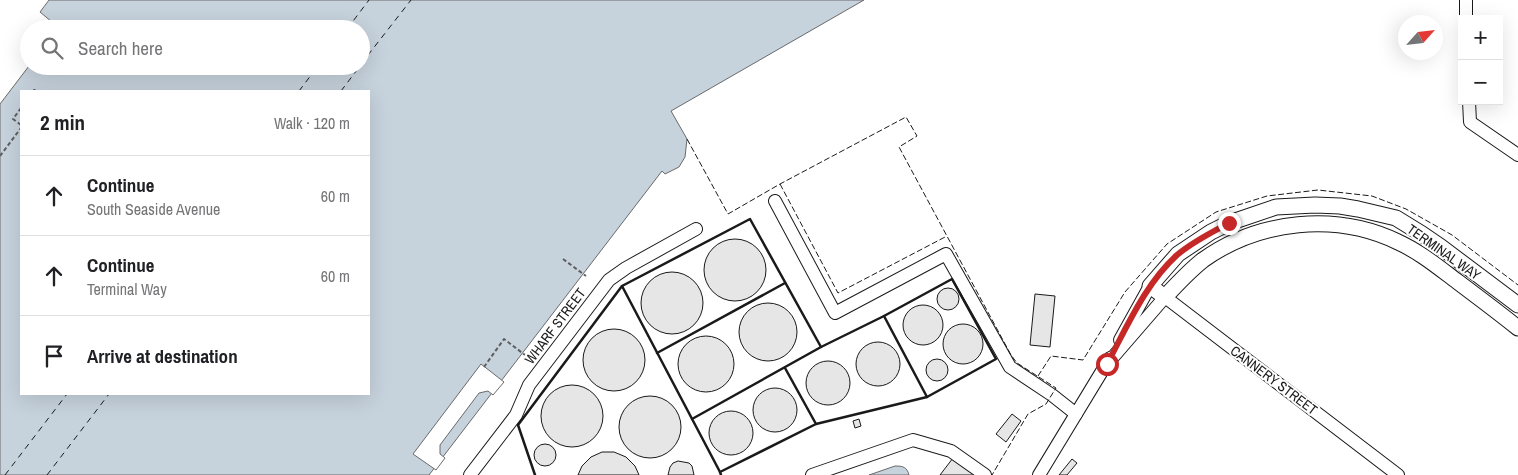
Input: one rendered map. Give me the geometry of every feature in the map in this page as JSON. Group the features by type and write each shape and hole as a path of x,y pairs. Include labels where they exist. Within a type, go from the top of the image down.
{"main road":[{"name":"TERMINAL WAY","path":"1150,286 1178,254 1211,232 1229,223 1276,207 1340,206 1396,218 1422,234 1518,305"},
{"name":"TERMINAL WAY","path":"1165,296 1203,261 1245,237 1289,225 1334,225 1377,234 1397,241 1431,262 1518,328"},
{"name":"CANNERY STREET","path":"1150,286 1165,296"}],"street":[{"path":"1466,0 1466,15"},
{"path":"1469,105 1470,122 1518,155"},
{"path":"775,202 835,313 946,254 1010,367 1052,395 1076,414"},
{"name":"WHARF STREET","path":"470,475 516,415 530,385 610,280 626,268 696,229"},
{"path":"1039,475 1107,364 1150,286"},
{"path":"1107,364 1165,296"},
{"name":"CANNERY STREET","path":"1165,296 1398,475"},
{"path":"812,475 913,440 951,451 985,475"}],"path":[{"path":"20,110 13,119 20,125"},
{"path":"0,156 20,127"},
{"path":"563,259 586,276"},
{"path":"484,366 504,339 525,355"}],"shaded area":[{"path":"49,0 864,0 671,111 687,139 685,157 679,167 665,174 662,171 429,475 0,475 0,104 22,75 370,75 370,20 50,20 40,12"},
{"path":"895,466 904,468 909,475 869,475"}],"pier":[{"path":"481,364 504,382 493,395 488,391 479,393 440,445 440,454 445,458 436,470 413,454"}],"building":[{"path":"729,239 741,239 757,248 764,258 766,270 764,282 757,292 741,301 729,301 718,296 709,287 704,276 704,264 709,253 718,244"},
{"path":"666,272 678,272 694,281 701,291 703,303 701,315 694,325 678,334 666,334 655,329 646,320 641,309 641,297 646,286 655,277"},
{"path":"948,288 956,291 959,299 956,307 948,310 940,307 937,299 940,291"},
{"path":"1035,294 1055,296 1050,347 1030,345"},
{"path":"762,303 774,303 789,311 797,326 797,338 789,353 774,361 762,361 747,353 739,338 739,326 747,311"},
{"path":"919,305 927,305 934,308 940,314 943,325 940,336 934,342 927,345 919,345 912,342 906,336 903,329 903,321 906,314 912,308"},
{"path":"959,324 967,324 974,327 980,333 983,344 980,355 974,361 967,364 959,364 952,361 946,355 943,348 943,340 946,333 952,327"},
{"path":"608,329 620,329 636,338 643,348 645,360 643,372 636,382 620,391 608,391 597,386 588,377 583,366 583,354 588,343 597,334"},
{"path":"700,336 712,336 726,344 734,358 732,375 726,384 712,392 700,392 690,387 683,380 678,370 678,358 683,348 690,341"},
{"path":"878,342 890,346 896,352 900,364 896,376 890,382 878,386 866,382 860,376 856,364 860,352 866,346"},
{"path":"937,359 945,362 948,370 945,378 937,381 929,378 926,370 929,362"},
{"path":"828,361 840,365 846,371 850,383 846,395 840,401 828,405 816,401 810,395 806,383 810,371 816,365"},
{"path":"566,385 578,385 594,394 601,404 603,416 601,428 594,438 578,447 566,447 555,442 546,433 541,422 541,410 546,399 555,390"},
{"path":"775,388 787,392 793,398 797,410 793,422 787,428 775,432 763,428 757,422 753,410 757,398 763,392"},
{"path":"644,396 656,396 672,405 679,415 681,427 679,439 672,449 656,458 644,458 633,453 624,444 619,433 619,421 624,410 633,401"},
{"path":"731,411 743,415 749,421 753,433 749,445 743,451 731,455 719,451 713,445 709,433 713,421 719,415"},
{"path":"1012,414 1021,421 1006,442 996,434"},
{"path":"859,419 861,426 855,428 853,421"},
{"path":"545,444 553,447 556,455 553,463 545,466 537,463 534,455 537,447"},
{"path":"602,452 614,452 626,457 635,466 639,475 578,475 582,466 591,457"},
{"path":"953,458 975,475 940,475"},
{"path":"1072,459 1077,463 1067,475 1059,475"},
{"path":"678,461 689,463 692,466 694,475 668,475 670,467"}],"ferry route":[{"path":"354,20 369,0"},
{"path":"370,52 411,0"},
{"path":"300,90 311,75"},
{"path":"342,90 353,75"},
{"path":"5,475 66,395"},
{"path":"47,475 108,395"}],"fence":[{"path":"687,139 728,214 906,117 917,136 899,147 1011,355 1017,363 1056,388 1046,404 1028,414 992,475"},
{"path":"780,184 838,293 947,236"},
{"path":"1038,376 1051,356 1083,360 1125,292 1167,244 1216,212 1267,196 1318,190 1372,196 1406,209 1452,235 1518,285"}],"wall":[{"path":"535,475 518,425 622,286 750,219 821,347 884,316 952,279 996,359 927,397 816,424 720,472 721,475"},
{"path":"657,353 785,283"},
{"path":"622,286 720,472"},
{"path":"884,316 927,397"},
{"path":"692,419 821,347"},
{"path":"785,368 816,424"}],"route":[{"path":"1107,364 1150,286 1166,267 1178,254 1211,232 1229,223"}]}
